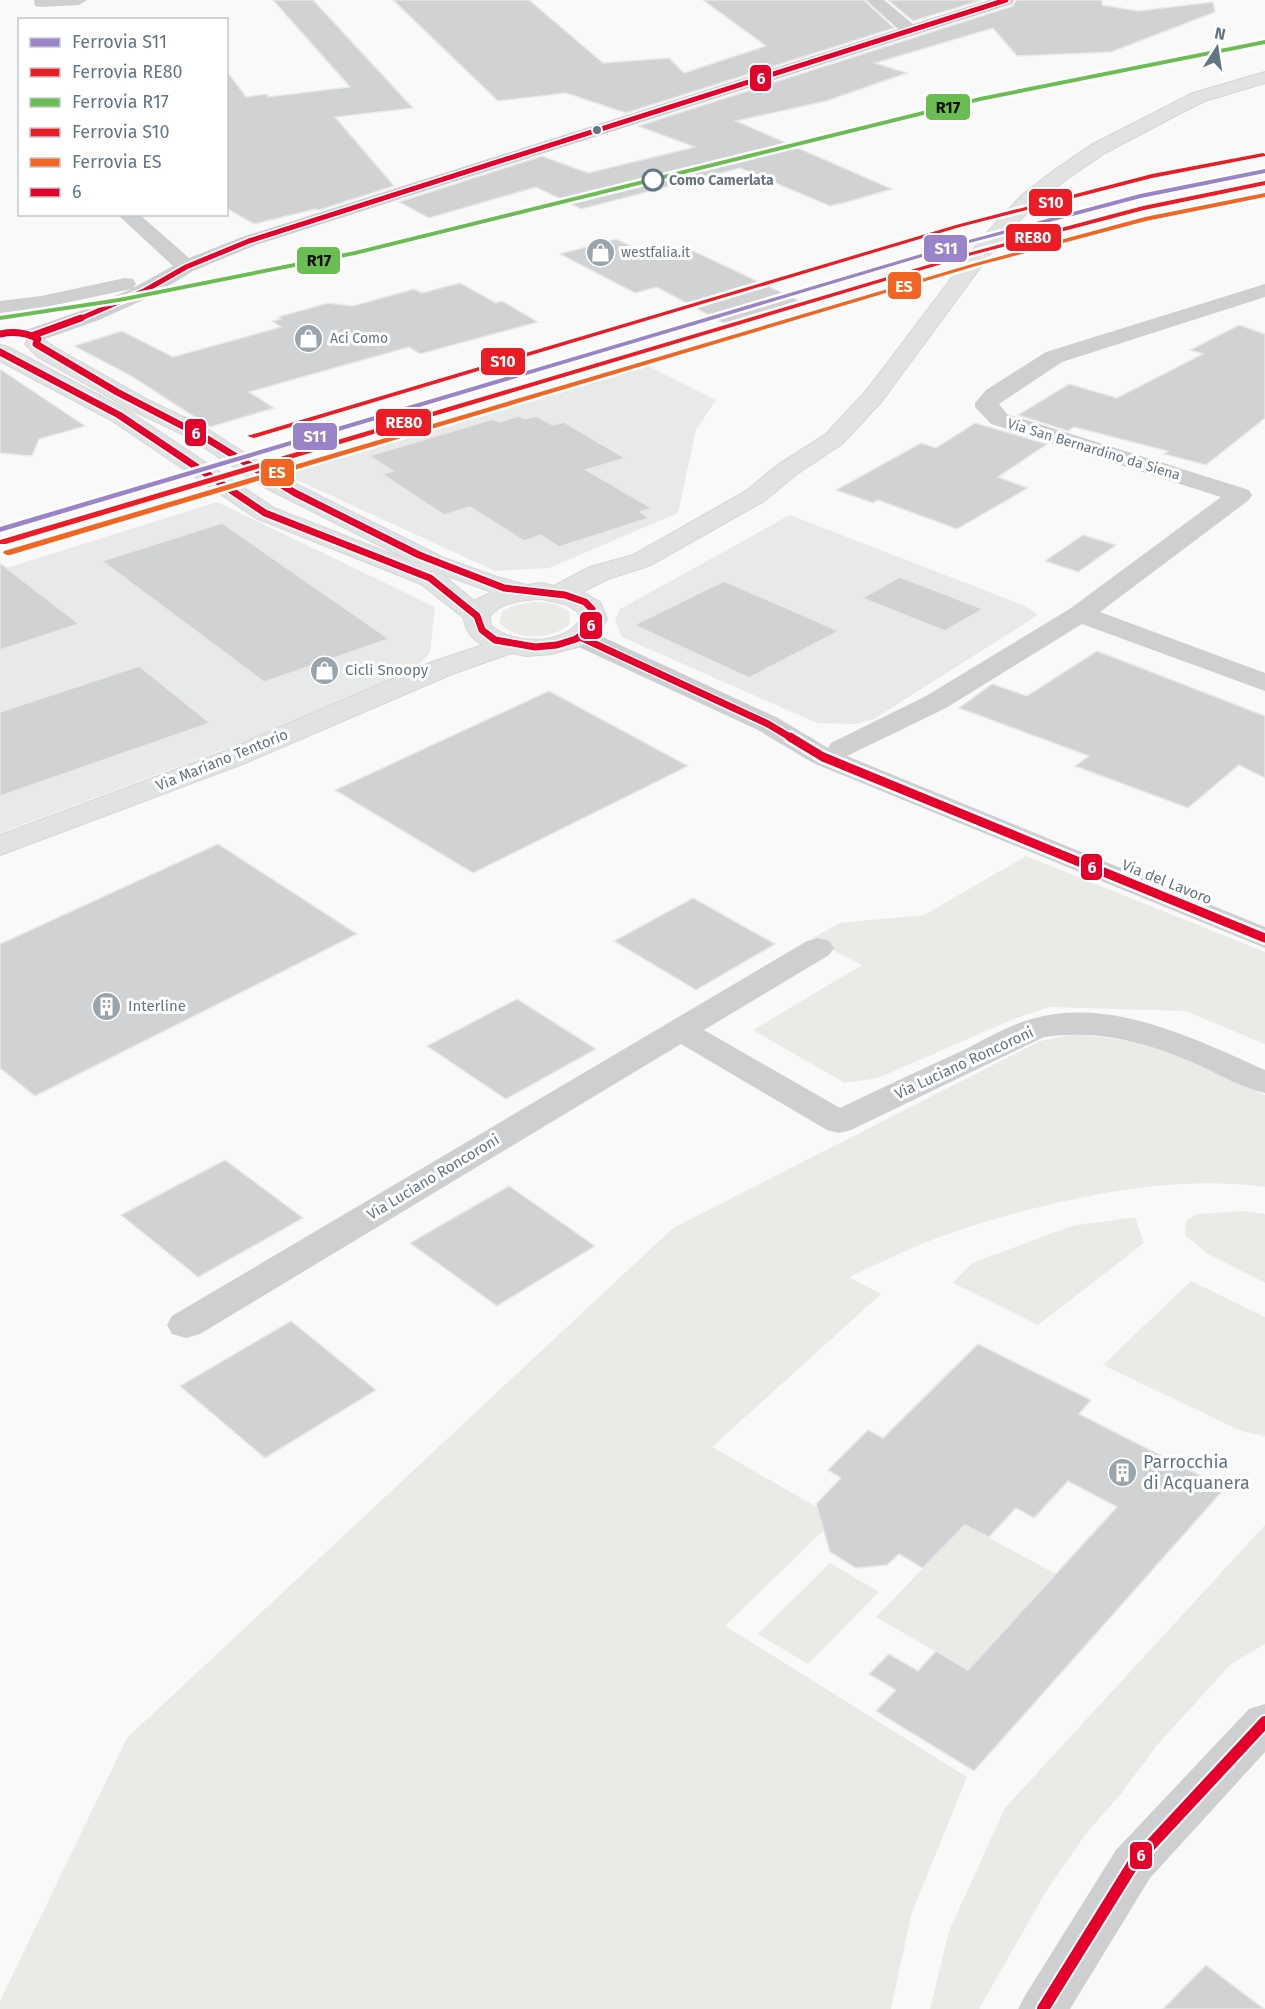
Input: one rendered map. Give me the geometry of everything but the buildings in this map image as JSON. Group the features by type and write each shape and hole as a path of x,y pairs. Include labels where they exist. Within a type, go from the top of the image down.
{"main road":[{"path":"1115,139 1265,77"},
{"path":"560,593 599,573 642,560 756,496 788,469 834,439 874,396 989,242 1029,200 1060,175 1115,139 1139,128 1211,101 1265,85"},
{"path":"1211,101 1265,95"},
{"path":"0,334 20,332 35,340 46,352 140,405 195,432 275,483 435,563 488,583 525,592 560,593 576,598 588,605 594,613 595,621 590,630 580,637 546,647 508,645 442,668"},
{"path":"0,352 23,351 35,340"},
{"path":"0,352 120,415 265,513 433,580 480,624 508,645"},
{"path":"588,605 621,582 642,560"},
{"path":"442,668 480,624 483,607 494,600 525,592"},
{"name":"Via Mariano Tentorio","path":"0,846 235,757 442,668"}],"street":[{"path":"41,7 79,0"},
{"path":"874,0 910,30"},
{"path":"35,340 118,303 186,267 249,241 1006,0"},
{"path":"129,216 186,267"},
{"path":"0,307 41,302 96,291 186,267"},
{"name":"Via San Bernardino da Siena","path":"841,749 936,702 1080,614 1240,495 999,419 987,407 987,403 994,395 1054,357 1265,290"},
{"path":"1080,614 1265,683"},
{"name":"Via del Lavoro","path":"580,637 768,724 841,749 1265,921"},
{"name":"Via del Lavoro","path":"768,724 823,758 1265,938"},
{"name":"Via Luciano Roncoroni","path":"186,1324 818,948"},
{"name":"Via Luciano Roncoroni","path":"680,1030 839,1122 1036,1028 1064,1022 1099,1023 1133,1029 1171,1041 1265,1083"},
{"path":"1043,2009 1133,1864 1265,1722"}],"shaded area":[{"path":"648,366 716,400 696,430 678,513 549,568 495,571 284,474"},
{"path":"217,502 435,607 430,653 409,674 276,730 0,833 0,570"},
{"path":"790,515 1025,606 1038,615 874,719 855,724 817,723 622,637 615,621 620,609"},
{"path":"531,602 552,604 565,609 569,612 570,624 544,636 524,636 514,633 499,622 503,611"},
{"path":"1026,856 1265,952 1265,1044 1185,1011 1050,1007 1016,1018 878,1078 845,1083 753,1030 862,965 811,939 840,923 924,915"},
{"path":"1076,1034 1132,1041 1177,1055 1265,1095 1265,1187 1226,1183 1184,1184 1099,1194 1056,1203 974,1225 937,1238 849,1277 881,1294 712,1447 836,1518 725,1626 967,1777 912,1912 891,2009 0,2009 0,2001 127,1738 673,1228 1040,1041"},
{"path":"1243,1211 1265,1214 1265,1283 1208,1254 1185,1235 1186,1221 1197,1214"},
{"path":"1135,1217 1144,1243 1038,1325 953,1283 972,1263 1072,1226"},
{"path":"1191,1281 1265,1317 1265,1436 1241,1431 1103,1365"},
{"path":"965,1525 1056,1574 968,1670 876,1617"},
{"path":"1265,1525 1265,1644 1231,1664 1158,1744 1119,1796 1085,1835 1045,1893 979,2009 930,2009 949,1931 1005,1808"},
{"path":"830,1563 879,1592 808,1664 758,1634"}],"rail line":[{"name":"R17","path":"0,318 119,300 355,253 980,99 1265,42"},
{"name":"S10","path":"251,436 958,226 1152,176 1263,155"},
{"name":"S11","path":"0,530 967,242 1140,196 1265,171"},
{"name":"RE80","path":"3,542 970,254 1143,208 1265,183"},
{"name":"ES","path":"7,553 974,265 1145,219 1265,195"}],"transit line":[{"name":"6","path":"34,335 91,315 144,291 186,267 249,241 1006,0"},
{"name":"6","path":"0,334 20,332 33,336 38,339 36,344 117,392 204,437 295,493 419,555 504,588 565,595 585,602 592,609 594,618 589,630 576,639 557,645 535,647 495,640 482,630 477,616 430,578 265,513 119,415 0,352"},
{"name":"6","path":"580,637 768,724 823,757 1265,938"},
{"name":"6","path":"1043,2009 1133,1864 1265,1722"}],"place":[{"name":"Como Camerlata","path":"653,180"},
{"name":"westfalia.it","path":"600,252"},
{"name":"Aci Como","path":"309,338"},
{"name":"Cicli Snoopy","path":"324,670"},
{"name":"Interline","path":"107,1006"},
{"name":"Parrocchia di Acquanera","path":"1122,1472"}]}
